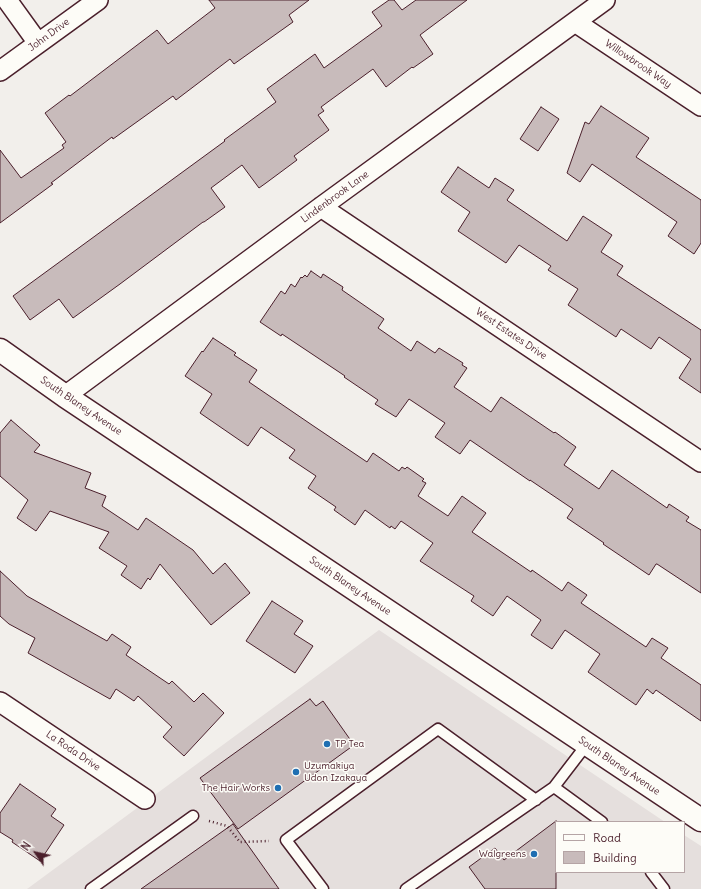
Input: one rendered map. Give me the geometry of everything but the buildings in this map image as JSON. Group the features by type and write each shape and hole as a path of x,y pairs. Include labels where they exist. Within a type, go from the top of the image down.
{"street":[{"path":"7,0 38,43"},
{"name":"John Drive","path":"0,71 98,0"},
{"name":"Lindenbrook Lane","path":"65,396 605,0"},
{"name":"Willowbrook Way","path":"575,22 701,106"},
{"name":"West Estates Drive","path":"321,207 701,462"},
{"name":"South Blaney Avenue","path":"0,350 65,396 701,820"},
{"name":"La Roda Drive","path":"0,702 145,799"}],"lane":[{"path":"323,889 286,840 438,729 536,800"},
{"path":"406,889 554,787 586,744"},
{"path":"554,787 601,821"},
{"path":"91,889 193,816"},
{"path":"652,873 664,889"}],"path":[{"path":"193,816 227,826 242,845"},
{"path":"240,842 286,840"}],"shaded area":[{"path":"379,630 664,821 555,821 555,873 685,873 685,836 701,846 701,889 27,889"}],"place":[{"name":"TP Tea","path":"327,744"},
{"name":"Uzumakiya Udon Izakaya","path":"296,772"},
{"name":"The Hair Works","path":"278,788"},
{"name":"Walgreens","path":"534,854"}]}
